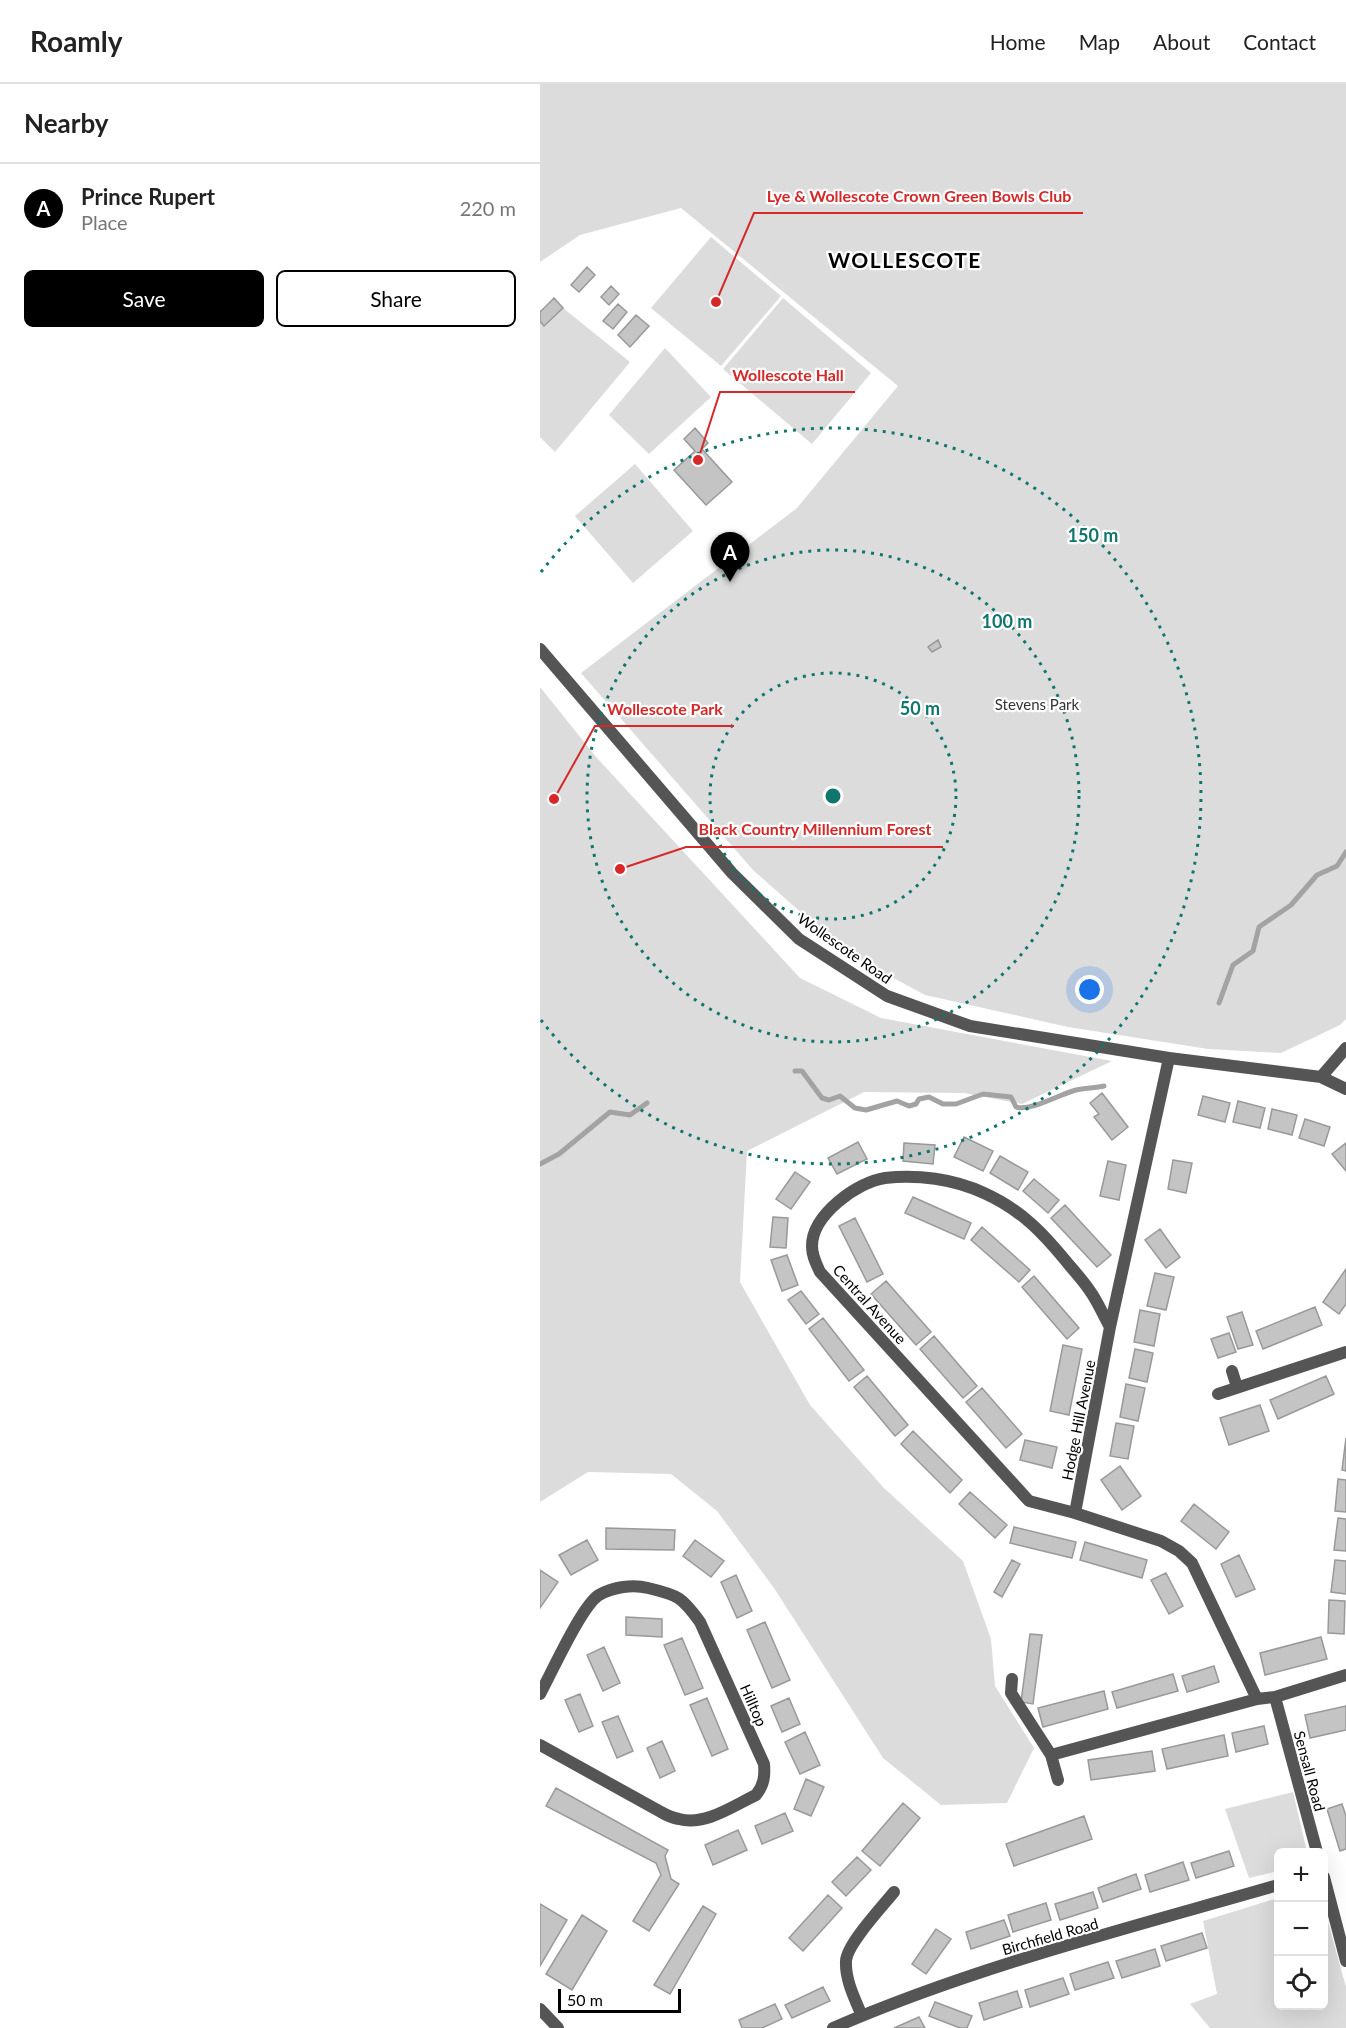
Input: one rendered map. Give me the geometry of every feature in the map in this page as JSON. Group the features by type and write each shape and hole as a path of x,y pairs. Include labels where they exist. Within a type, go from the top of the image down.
{"street":[{"name":"Wollescote Road","path":"540,649 732,873 799,939 887,996 970,1026 1169,1058 1321,1077 1346,1089"},
{"path":"1321,1077 1346,1048"},
{"name":"Hodge Hill Avenue","path":"1075,1513 1110,1327 1169,1058"},
{"name":"Central Avenue","path":"1075,1513 1029,1501 820,1272 813,1256 812,1244 815,1230 831,1208 871,1182 885,1178 915,1177 954,1182 984,1193 1014,1209 1043,1232 1090,1290 1110,1327"},
{"path":"1218,1394 1346,1352"},
{"path":"1232,1371 1237,1387"},
{"path":"1075,1513 1161,1541 1179,1551 1192,1563 1257,1699"},
{"name":"Hilltop","path":"540,1694 583,1612 598,1595 638,1585 666,1592 685,1601 700,1622 764,1764 765,1776 756,1795 704,1819 692,1821 678,1819 660,1812 540,1745"},
{"path":"1051,1755 1346,1675"},
{"path":"1012,1679 1011,1693 1051,1755 1058,1780"},
{"name":"Sensall Road","path":"1275,1696 1316,1848"},
{"name":"Birchfield Road","path":"833,2028 997,1967 1274,1886"},
{"path":"862,2016 850,1986 846,1962 850,1948 894,1892"},
{"path":"1328,1894 1346,1960"},
{"path":"540,2009 558,2028"}],"green space":[{"name":"Stevens Park","path":"540,84 1346,84 1346,1019 1340,1025 1281,1053 1208,1049 1068,1027 925,995 847,953 753,870 581,673 797,508 898,386 681,208 580,235 540,262"},
{"path":"711,237 781,296 721,366 651,308"},
{"path":"783,298 871,373 812,444 723,369"},
{"path":"563,308 630,362 555,452 540,437 540,321"},
{"path":"665,348 711,397 649,454 609,415"},
{"path":"635,464 693,531 633,583 575,516"},
{"path":"540,687 597,758 800,978 881,1018 1112,1061 1022,1104 964,1093 864,1092 747,1151 740,1282 810,1405 883,1487 963,1561 991,1639 995,1686 1034,1748 1007,1803 941,1805 883,1758 774,1588 717,1511 671,1474 588,1472 540,1502"},
{"path":"1293,1792 1306,1848 1274,1848 1274,1872 1249,1878 1225,1809"},
{"path":"1274,1899 1274,2010 1328,2010 1328,1922 1346,1987 1346,2028 1210,2028 1190,2004 1217,1994 1203,1921"}],"building":[{"path":"587,267 595,275 579,292 571,285"},
{"path":"611,286 619,294 609,305 601,297"},
{"path":"554,298 563,308 544,326 540,321 540,312"},
{"path":"618,304 627,312 613,329 603,321"},
{"path":"636,315 649,326 630,347 618,335"},
{"path":"695,428 708,443 702,449 732,482 706,505 674,470 695,451 684,439"},
{"path":"938,640 941,647 932,652 928,647"},
{"path":"1102,1093 1128,1127 1112,1140 1094,1117 1099,1114 1090,1103"},
{"path":"1203,1096 1230,1103 1225,1122 1198,1115"},
{"path":"1238,1101 1265,1108 1260,1128 1233,1122"},
{"path":"1272,1109 1297,1115 1292,1135 1268,1129"},
{"path":"1305,1119 1330,1127 1324,1146 1299,1138"},
{"path":"964,1137 993,1151 983,1171 954,1157"},
{"path":"858,1142 867,1159 837,1174 828,1158"},
{"path":"904,1143 935,1145 933,1164 903,1161"},
{"path":"1346,1143 1346,1171 1332,1154"},
{"path":"1000,1156 1028,1172 1018,1190 990,1173"},
{"path":"1173,1160 1192,1163 1186,1193 1168,1189"},
{"path":"1108,1161 1126,1165 1119,1200 1100,1196"},
{"path":"795,1172 810,1182 791,1209 776,1199"},
{"path":"1034,1179 1059,1200 1048,1213 1023,1191"},
{"path":"913,1197 971,1223 964,1239 905,1213"},
{"path":"1065,1205 1111,1255 1097,1267 1051,1218"},
{"path":"773,1217 788,1218 786,1248 770,1247"},
{"path":"855,1218 883,1274 867,1282 839,1226"},
{"path":"982,1227 1030,1270 1019,1282 971,1240"},
{"path":"1160,1229 1180,1257 1166,1268 1145,1240"},
{"path":"787,1255 798,1285 782,1291 771,1260"},
{"path":"1346,1269 1346,1304 1339,1314 1323,1302"},
{"path":"1155,1273 1174,1277 1166,1310 1147,1306"},
{"path":"1034,1276 1079,1328 1067,1339 1022,1287"},
{"path":"886,1281 931,1332 916,1345 871,1294"},
{"path":"801,1291 819,1314 806,1324 788,1300"},
{"path":"1315,1307 1322,1325 1263,1349 1256,1331"},
{"path":"1140,1310 1160,1314 1154,1346 1134,1342"},
{"path":"1242,1312 1253,1345 1238,1349 1227,1317"},
{"path":"823,1318 864,1370 849,1381 809,1329"},
{"path":"1229,1333 1236,1352 1218,1358 1211,1339"},
{"path":"934,1336 977,1386 963,1398 920,1349"},
{"path":"1063,1345 1082,1349 1069,1415 1050,1411"},
{"path":"1135,1349 1153,1353 1147,1382 1129,1378"},
{"path":"867,1376 908,1425 895,1436 854,1387"},
{"path":"1326,1376 1334,1394 1278,1419 1270,1400"},
{"path":"1126,1384 1145,1388 1138,1421 1120,1417"},
{"path":"982,1388 1022,1434 1006,1448 966,1402"},
{"path":"1260,1405 1269,1431 1229,1445 1220,1418"},
{"path":"1116,1423 1134,1426 1128,1459 1110,1456"},
{"path":"913,1431 962,1480 950,1493 901,1444"},
{"path":"1346,1438 1346,1471 1342,1470"},
{"path":"1025,1440 1057,1447 1052,1468 1020,1460"},
{"path":"1120,1466 1141,1496 1122,1510 1101,1480"},
{"path":"1338,1479 1346,1480 1346,1512 1335,1511"},
{"path":"970,1492 1007,1525 995,1538 959,1504"},
{"path":"1194,1504 1229,1532 1216,1549 1181,1521"},
{"path":"1338,1518 1346,1519 1346,1551 1334,1550"},
{"path":"1014,1527 1076,1542 1072,1558 1010,1543"},
{"path":"606,1528 675,1530 674,1550 606,1549"},
{"path":"587,1540 598,1560 571,1575 559,1555"},
{"path":"695,1540 724,1561 711,1577 683,1556"},
{"path":"1085,1542 1147,1560 1142,1578 1080,1560"},
{"path":"1239,1555 1255,1589 1236,1597 1221,1564"},
{"path":"1012,1560 1020,1564 1002,1597 994,1592"},
{"path":"1335,1560 1346,1561 1346,1594 1331,1592"},
{"path":"540,1570 558,1582 540,1608"},
{"path":"1166,1573 1183,1606 1169,1614 1151,1580"},
{"path":"736,1575 752,1611 737,1618 721,1582"},
{"path":"1329,1600 1345,1601 1344,1634 1328,1633"},
{"path":"626,1617 662,1619 662,1637 626,1635"},
{"path":"765,1622 790,1680 772,1688 747,1630"},
{"path":"1030,1634 1042,1635 1033,1704 1021,1702"},
{"path":"1321,1637 1327,1659 1265,1675 1260,1653"},
{"path":"682,1638 703,1688 685,1695 664,1645"},
{"path":"604,1647 620,1683 603,1691 587,1655"},
{"path":"1214,1666 1219,1682 1187,1692 1182,1676"},
{"path":"1173,1674 1178,1691 1117,1708 1112,1692"},
{"path":"1104,1691 1108,1709 1043,1727 1038,1708"},
{"path":"580,1694 593,1726 579,1732 565,1700"},
{"path":"707,1698 728,1749 712,1756 690,1705"},
{"path":"789,1698 800,1724 782,1732 771,1706"},
{"path":"1346,1706 1346,1730 1310,1738 1305,1715"},
{"path":"618,1716 633,1751 617,1758 602,1722"},
{"path":"1264,1726 1268,1744 1236,1752 1232,1733"},
{"path":"805,1732 820,1765 800,1774 785,1742"},
{"path":"1224,1735 1228,1756 1167,1769 1162,1749"},
{"path":"662,1741 675,1771 660,1778 647,1748"},
{"path":"1152,1751 1155,1771 1091,1780 1088,1760"},
{"path":"806,1779 824,1787 811,1816 794,1809"},
{"path":"556,1788 668,1850 665,1856 671,1879 679,1884 649,1931 633,1921 661,1875 656,1863 546,1806"},
{"path":"903,1803 920,1818 880,1866 862,1851"},
{"path":"1342,1804 1346,1816 1346,1849 1340,1851 1327,1809"},
{"path":"785,1813 793,1831 762,1844 755,1826"},
{"path":"1084,1816 1092,1839 1014,1866 1006,1844"},
{"path":"738,1830 747,1850 713,1865 705,1845"},
{"path":"1229,1851 1234,1866 1196,1878 1191,1863"},
{"path":"857,1857 871,1870 846,1896 832,1882"},
{"path":"1183,1862 1189,1880 1150,1892 1145,1875"},
{"path":"1136,1874 1141,1889 1103,1902 1098,1888"},
{"path":"1093,1892 1098,1908 1060,1920 1055,1904"},
{"path":"828,1895 842,1908 803,1951 789,1938"},
{"path":"1046,1903 1051,1920 1013,1932 1008,1915"},
{"path":"540,1904 567,1920 540,1966"},
{"path":"703,1906 716,1914 670,1994 654,1985"},
{"path":"582,1915 607,1931 572,1990 546,1974"},
{"path":"1004,1920 1010,1936 971,1949 966,1932"},
{"path":"936,1929 951,1939 926,1974 912,1964"},
{"path":"1202,1933 1207,1948 1166,1961 1161,1946"},
{"path":"1155,1949 1160,1966 1122,1978 1116,1961"},
{"path":"1108,1962 1114,1978 1075,1990 1070,1974"},
{"path":"1063,1978 1069,1994 1030,2007 1025,1990"},
{"path":"823,1987 830,2001 792,2018 785,2005"},
{"path":"1017,1991 1022,2007 984,2020 979,2003"},
{"path":"935,2002 972,2016 967,2028 960,2028 929,2016"},
{"path":"775,2004 782,2019 762,2028 742,2028 739,2020"},
{"path":"919,2017 925,2028 894,2028"}],"waterway":[{"path":"1219,1003 1233,965 1253,951 1259,927 1291,905 1317,875 1337,866 1346,852"},
{"path":"795,1071 802,1071 822,1098 829,1100 840,1096 855,1108 866,1110 897,1101 909,1106 916,1104 919,1099 929,1097 943,1104 956,1104 983,1094 1011,1097 1016,1107 1022,1108 1037,1105 1076,1090 1104,1086"},
{"path":"540,1164 559,1154 610,1112 630,1115 647,1103"}],"place":[{"name":"Lye & Wollescote Crown Green Bowls Club","path":"716,302"},
{"name":"Wollescote Hall","path":"698,460"},
{"name":"Prince Rupert","path":"730,582"},
{"name":"Wollescote Park","path":"554,799"},
{"name":"Black Country Millennium Forest","path":"620,869"}],"district":[{"name":"WOLLESCOTE","path":"905,259"}]}
